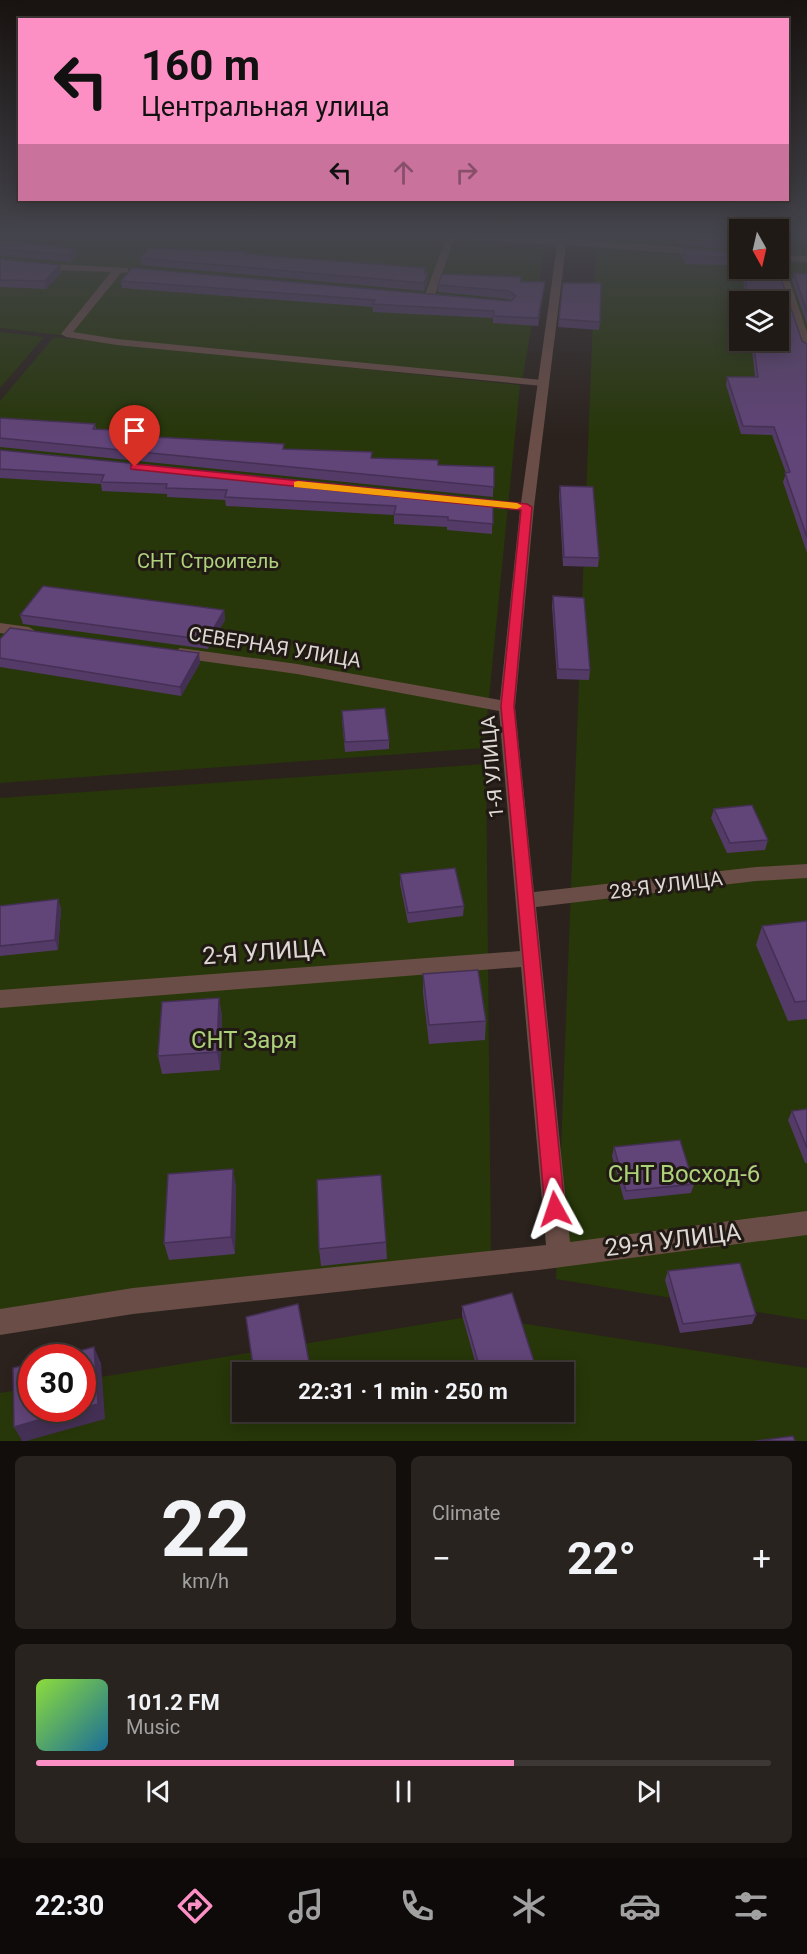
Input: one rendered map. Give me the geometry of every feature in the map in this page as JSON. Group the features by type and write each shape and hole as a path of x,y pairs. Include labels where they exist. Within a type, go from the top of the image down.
{"street":[{"path":"92,302 66,334 117,342 543,383"},
{"name":"1-Я УЛИЦА","path":"549,1256 531,958 507,706 527,507 554,302"},
{"path":"792,302 807,348"},
{"path":"456,500 527,507"},
{"path":"0,628 47,635"},
{"name":"СЕВЕРНАЯ УЛИЦА","path":"166,651 297,669 507,706"},
{"name":"28-Я УЛИЦА","path":"525,901 807,871"},
{"name":"2-Я УЛИЦА","path":"0,999 531,958"},
{"name":"29-Я УЛИЦА","path":"0,1322 133,1301 549,1256 807,1223"}],"green space":[{"name":"СНТ Строитель","path":"0,302 536,302 522,382 226,355 520,385 484,748 0,783 0,401 54,337 211,353 0,328"},
{"name":"СНТ Восход-6","path":"594,302 729,302 729,351 789,351 789,302 807,302 807,1320 556,1279"},
{"path":"0,332 44,337 0,388"},
{"name":"СНТ Заря","path":"486,764 491,1256 0,1317 0,798"},
{"path":"474,1316 807,1368 807,1441 0,1441 0,1393 18,1390 18,1422 96,1422 96,1378"}],"building":[{"path":"541,302 538,318 494,316 494,311 373,304"},
{"path":"561,302 601,302 600,322 559,319"},
{"path":"789,303 802,341 807,344 807,537 785,473 790,472 774,427 743,426 727,377 758,377 754,351 789,351"},
{"path":"0,418 95,424 93,429 158,432 155,437 284,444 283,449 372,452 371,458 438,460 438,465 494,467 494,487 0,438"},
{"path":"0,450 493,500 493,524 448,520 448,517 394,514 396,506 225,497 227,490 166,488 167,484 101,482 104,475 0,469"},
{"path":"560,486 593,487 599,558 564,557"},
{"path":"43,586 224,610 207,640 20,615"},
{"path":"553,596 584,598 590,670 558,669"},
{"path":"10,628 199,653 180,687 0,658 0,639"},
{"path":"385,708 389,740 345,742 342,711"},
{"path":"752,805 768,840 730,843 714,809"},
{"path":"455,868 464,906 408,913 400,874"},
{"path":"58,899 55,940 0,946 0,906"},
{"path":"807,921 807,1001 795,1002 762,926"},
{"path":"478,970 486,1021 429,1025 423,974"},
{"path":"219,998 217,1052 158,1056 162,1002"},
{"path":"807,1109 807,1148 792,1111"},
{"path":"680,1140 694,1184 626,1191 614,1147"},
{"path":"233,1169 231,1237 164,1243 168,1174"},
{"path":"381,1175 386,1242 319,1249 317,1180"},
{"path":"740,1263 756,1315 683,1324 668,1271"},
{"path":"512,1293 534,1362 478,1362 462,1306"},
{"path":"298,1304 309,1362 253,1362 246,1317"},
{"path":"18,1367 18,1422 31,1422 14,1427 13,1368"},
{"path":"96,1376 98,1404 96,1404"},
{"path":"793,1436 795,1441 756,1441"}],"slow traffic":[{"path":"298,485 517,506"}],"route":[{"path":"135,467 527,507 507,706 555,1209"}]}
